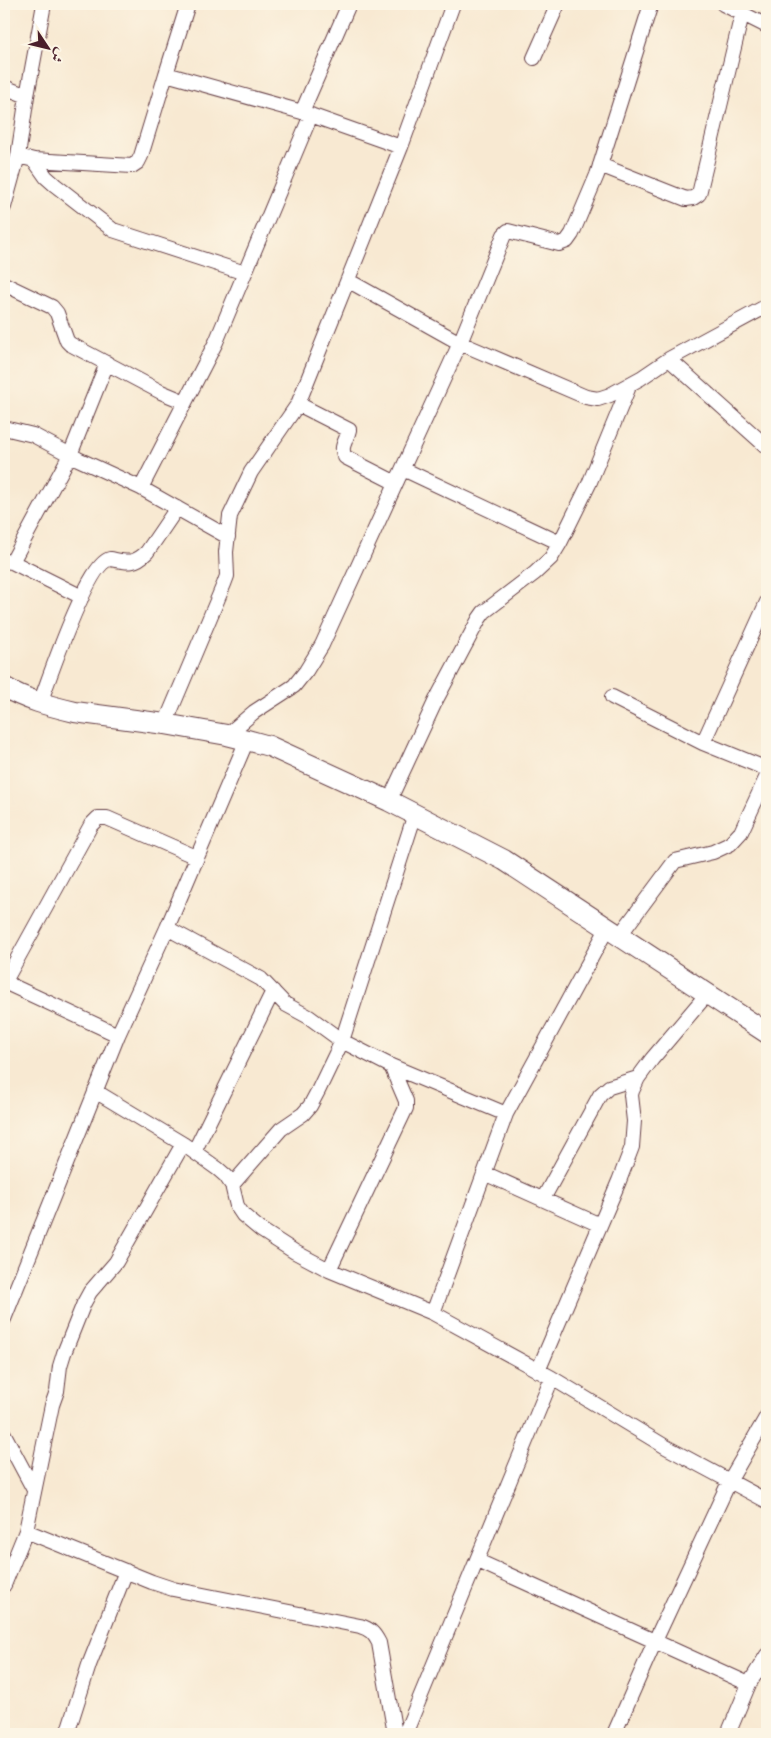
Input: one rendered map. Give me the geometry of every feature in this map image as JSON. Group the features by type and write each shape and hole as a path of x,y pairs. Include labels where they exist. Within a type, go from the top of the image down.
{"street":[{"path":"4,206 18,156 44,4"},
{"path":"18,156 34,160 132,166 138,162 188,4"},
{"path":"141,488 216,342 349,4"},
{"path":"165,724 224,584 230,516 251,472 298,404 349,281 401,147 453,4"},
{"path":"534,58 558,4"},
{"path":"227,735 254,712 294,686 306,671 322,644 460,343 504,235 508,231 559,244 567,241 572,234 600,165 651,4"},
{"path":"723,4 767,26"},
{"path":"600,165 686,199 693,198 699,194 742,14"},
{"path":"166,74 306,114 401,147"},
{"path":"4,87 27,96"},
{"path":"34,160 46,177 55,185 113,230 244,273"},
{"path":"349,281 460,343 586,397 598,399 630,384 668,359 767,306"},
{"path":"4,284 52,307 58,313 68,343 160,392 186,402"},
{"path":"668,359 767,446"},
{"path":"82,597 8,562 70,455 107,364"},
{"path":"389,800 436,700 479,619 484,612 535,573 551,558 560,543 589,484 630,384"},
{"path":"298,404 349,430 342,447 345,457 396,483"},
{"path":"4,428 33,435 70,455 141,488 228,537"},
{"path":"403,469 560,543"},
{"path":"40,703 82,597 100,566 106,560 136,562 147,552 177,508"},
{"path":"703,743 767,602"},
{"path":"4,687 40,703 75,712 165,724 227,735 269,746 389,800 504,860 708,992 767,1033"},
{"path":"612,697 703,743 767,769"},
{"path":"4,1319 9,1293 118,1035 167,928 247,740"},
{"path":"433,1313 506,1114 614,931 675,861 713,852 730,844 741,832 748,820 767,776"},
{"path":"232,1185 281,1129 303,1114 310,1106 342,1041 415,814"},
{"path":"118,1035 4,983 91,825 98,818 107,818 196,857"},
{"path":"167,928 261,978 285,1004 309,1017 342,1041 391,1066 506,1114"},
{"path":"4,1585 26,1531 52,1405 58,1385 60,1366 84,1303 90,1292 116,1262 189,1148 273,991"},
{"path":"538,1371 632,1148 634,1121 631,1095 638,1078 708,992"},
{"path":"329,1270 406,1108 406,1101 391,1066"},
{"path":"543,1199 600,1095 609,1087 638,1078"},
{"path":"95,1091 189,1148 226,1176 232,1185 237,1206 243,1215 261,1230 295,1252 329,1270 433,1313 552,1378 666,1447 767,1501"},
{"path":"484,1172 600,1224"},
{"path":"405,1734 552,1378"},
{"path":"614,1734 730,1480 767,1416"},
{"path":"4,1434 34,1490"},
{"path":"26,1531 173,1589 369,1629 379,1642 395,1734"},
{"path":"478,1561 749,1684"},
{"path":"67,1734 89,1666 126,1571"},
{"path":"728,1734 749,1684 767,1655"}]}
